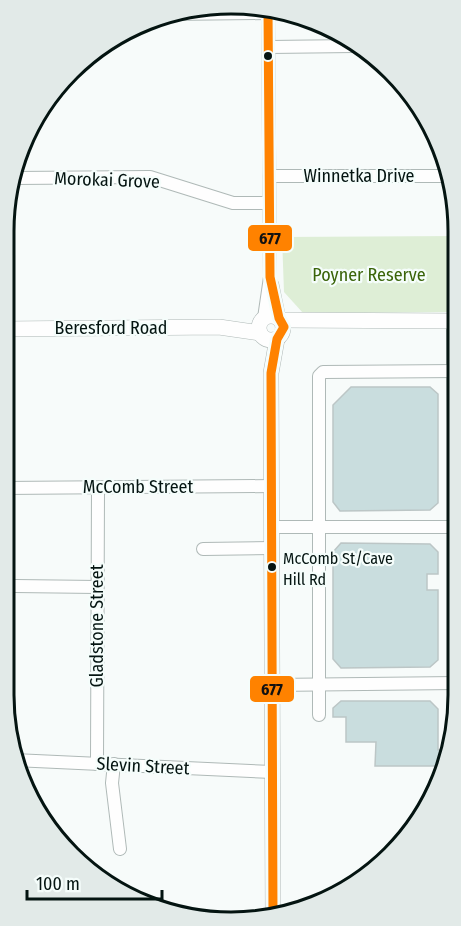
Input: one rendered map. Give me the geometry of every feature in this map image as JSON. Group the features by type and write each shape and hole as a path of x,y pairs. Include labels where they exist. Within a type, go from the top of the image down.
{"main road":[{"name":"Beresford Road","path":"14,329 271,327 305,331 448,327"},
{"path":"271,327 273,908"}],"street":[{"path":"268,17 271,327"},
{"path":"269,47 344,46"},
{"name":"Winnetka Drive","path":"269,176 440,176"},
{"name":"Morokai Grove","path":"20,178 150,177 233,203 269,203"},
{"path":"319,715 319,376 323,372 448,372"},
{"name":"McComb Street","path":"14,488 272,486"},
{"name":"Gladstone Street","path":"97,764 98,488"},
{"path":"272,527 448,527"},
{"path":"203,549 272,548"},
{"path":"15,586 97,587"},
{"path":"272,685 448,684"},
{"name":"Slevin Street","path":"24,760 272,772"},
{"path":"114,764 112,783 120,849"}],"green space":[{"name":"Poyner Reserve","path":"448,236 448,312 303,313 284,292 282,237"}],"building":[{"path":"351,387 430,387 438,394 438,503 430,510 340,511 333,502 333,405"},
{"path":"341,543 430,544 438,552 438,574 427,574 427,590 438,590 438,660 430,667 341,668 333,659 333,552"},
{"path":"341,701 430,701 438,709 438,750 440,750 436,766 375,766 376,742 346,742 346,717 333,717 333,708"}],"transit line":[{"name":"677","path":"268,17 270,277 279,318 284,327 277,339 271,373 273,908"}],"place":[{"name":"McComb St/Cave Hill Rd","path":"272,567"}]}
